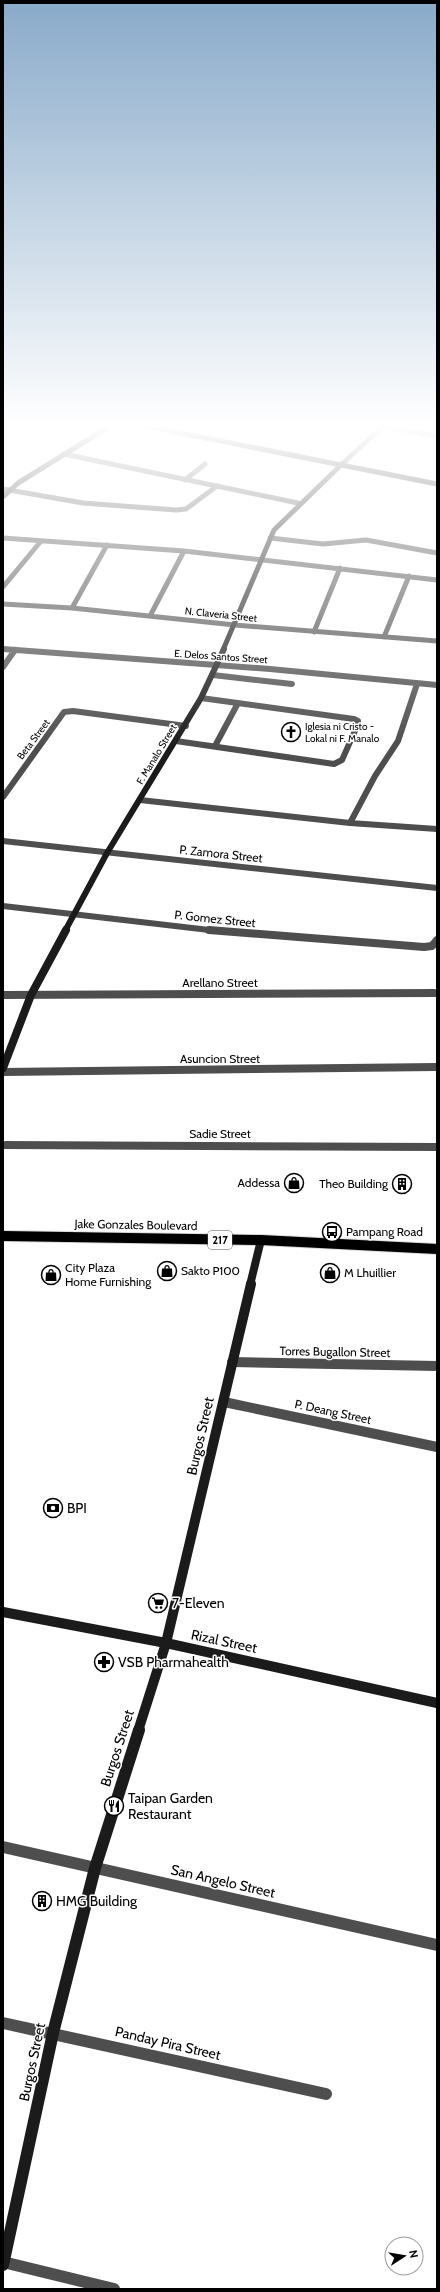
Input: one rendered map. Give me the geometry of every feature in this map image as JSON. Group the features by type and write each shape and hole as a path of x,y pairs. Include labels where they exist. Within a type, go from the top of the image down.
{"main road":[{"name":"Jake Gonzales Boulevard","path":"3,1236 261,1240 437,1248"}],"street":[{"name":"F. Manalo Street","path":"3,1068 31,995 76,914 107,853 186,726 201,698 235,625 273,533"},
{"path":"3,538 184,551 437,580"},
{"path":"270,538 323,544 366,540 437,553"},
{"path":"3,587 41,541"},
{"path":"72,608 107,545"},
{"path":"150,616 184,551"},
{"path":"314,632 340,568"},
{"path":"384,637 409,576"},
{"name":"N. Claveria Street","path":"3,604 72,608 235,625 437,641"},
{"name":"E. Delos Santos Street","path":"3,649 437,685"},
{"path":"3,667 15,650"},
{"path":"212,675 292,684"},
{"path":"350,823 375,776 398,741 417,684"},
{"path":"176,741 334,764 342,760 358,724 358,721 354,719 201,698"},
{"path":"215,746 238,703"},
{"name":"Beta Street","path":"3,797 64,712 73,711 186,726"},
{"path":"140,800 217,810 350,823 437,829"},
{"name":"P. Zamora Street","path":"3,842 437,888"},
{"name":"P. Gomez Street","path":"3,906 247,934 424,947 432,946 437,940"},
{"name":"Arellano Street","path":"3,995 437,994"},
{"name":"Asuncion Street","path":"3,1072 437,1067"},
{"name":"Sadie Street","path":"3,1145 437,1147"},
{"name":"Burgos Street","path":"3,2263 53,2033 95,1868 166,1643 261,1240"},
{"name":"Torres Bugallon Street","path":"232,1362 437,1366"},
{"name":"P. Deang Street","path":"224,1402 437,1447"},
{"name":"Rizal Street","path":"3,1612 166,1643 437,1702"},
{"name":"San Angelo Street","path":"3,1847 437,1945"},
{"name":"Panday Pira Street","path":"3,2023 326,2094"},
{"path":"3,2263 114,2289"}],"place":[{"name":"Iglesia ni Cristo - Lokal ni F. Manalo","path":"291,732"},
{"name":"Addessa","path":"294,1183"},
{"name":"Theo Building","path":"402,1184"},
{"name":"Pampang Road","path":"332,1232"},
{"name":"Sakto P100","path":"167,1271"},
{"name":"M Lhuillier","path":"330,1273"},
{"name":"City Plaza Home Furnishing","path":"51,1275"},
{"name":"BPI","path":"53,1508"},
{"name":"7-Eleven","path":"158,1603"},
{"name":"VSB Pharmahealth","path":"104,1662"},
{"name":"Taipan Garden Restaurant","path":"114,1806"},
{"name":"HMG Building","path":"42,1901"}]}
